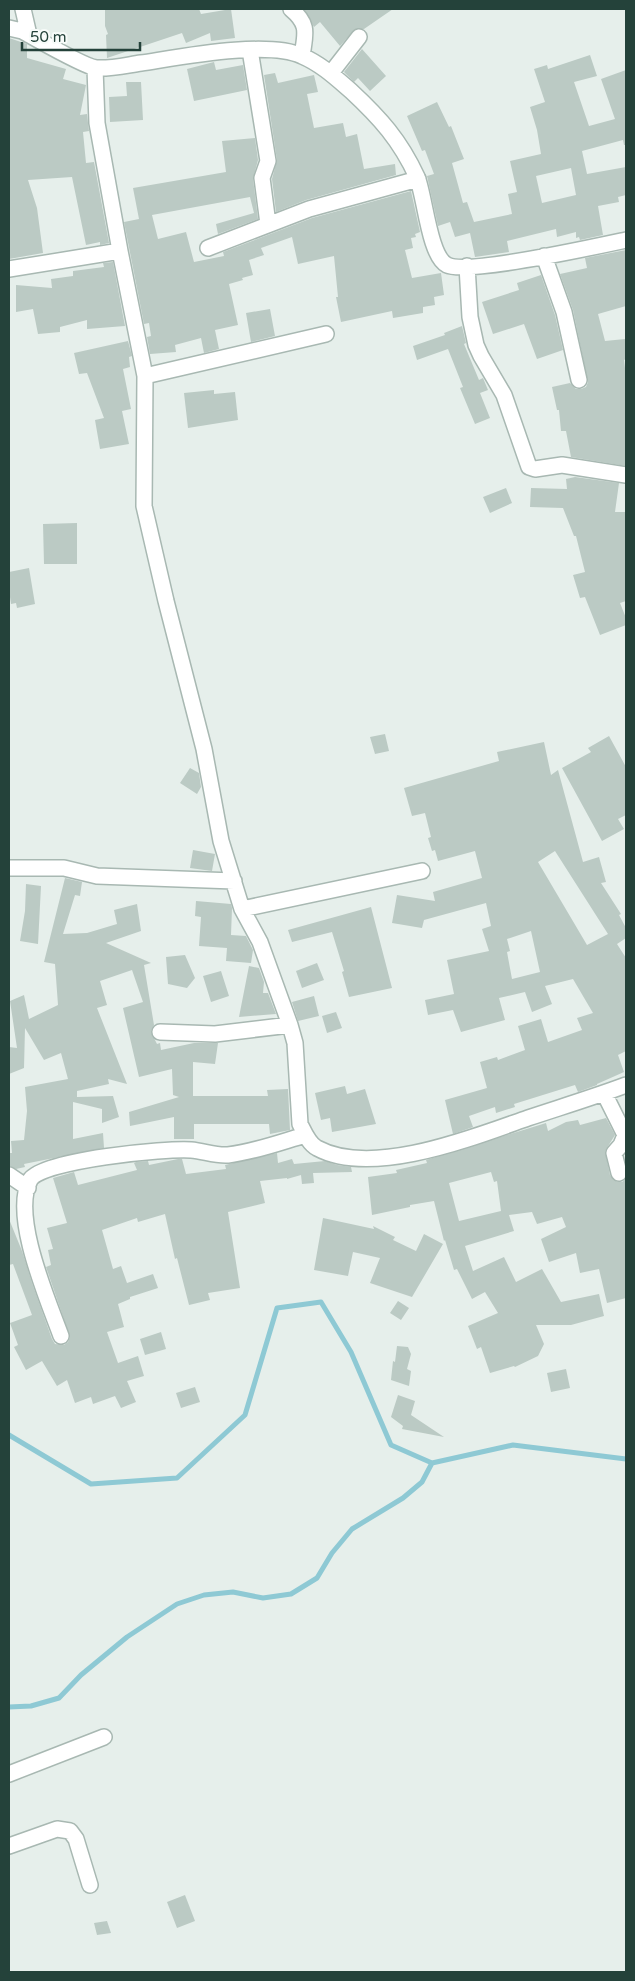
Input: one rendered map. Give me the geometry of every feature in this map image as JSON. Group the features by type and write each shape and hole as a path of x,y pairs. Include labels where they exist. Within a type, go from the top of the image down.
{"street":[{"path":"23,9 29,35"},
{"path":"291,9 303,21 305,27 302,56"},
{"path":"9,28 22,31 95,68 109,68 195,54 264,49 302,56 331,73 379,117 396,140 418,179 426,219 440,259 448,266 467,266 544,256 626,240"},
{"path":"331,73 359,37"},
{"path":"250,50 268,161 262,178 268,224"},
{"path":"95,68 97,123 145,376 144,506 166,602 204,749 221,841 242,909 260,942 295,1043 300,1124 305,1135 316,1148 336,1155 362,1159 393,1157 456,1143 626,1085"},
{"path":"208,248 309,209 418,179"},
{"path":"9,269 120,251"},
{"path":"544,256 564,312 579,380"},
{"path":"467,266 470,317 476,345 504,395 529,467 535,469 562,465 626,475"},
{"path":"145,376 326,334"},
{"path":"9,868 64,868 97,876 234,881"},
{"path":"242,909 422,871"},
{"path":"160,1032 215,1034 290,1025"},
{"path":"604,1093 625,1135 621,1145 614,1153 619,1173"},
{"path":"61,1336 30,1250 25,1201 30,1179 35,1174 47,1168 68,1163 154,1151 191,1150 218,1155 231,1154 305,1135"},
{"path":"9,1176 28,1188"},
{"path":"9,1774 104,1737"},
{"path":"9,1846 57,1829 70,1832 74,1834 90,1885"}],"building":[{"path":"105,9 199,9 201,14 231,9 235,38 211,41 210,33 186,43 182,33 107,58 106,35 108,34 105,26"},
{"path":"304,9 393,9 364,29 355,29 340,46 320,22 314,27"},
{"path":"9,38 27,44 27,58 66,69 63,79 86,85 80,115 87,114 89,131 83,132 86,163 94,162 109,243 100,245 100,242 86,245 72,177 28,180 37,208 43,253 9,259"},
{"path":"362,49 386,76 370,91 358,78 354,82 344,72"},
{"path":"590,55 597,76 574,82 589,126 615,119 601,79 626,70 626,145 624,145 623,140 582,151 587,174 626,167 626,195 618,197 619,202 598,206 603,235 580,240 579,237 576,238 576,232 557,237 556,229 507,241 509,252 475,257 470,233 455,237 450,222 438,226 427,176 434,174 425,150 422,151 407,116 437,102 449,127 451,126 464,159 452,163 463,203 467,202 474,222 512,214 508,194 517,192 510,161 541,154 537,130 530,107 545,102 534,69 547,65 548,69","holes":["571,168 576,195 542,203 536,176"]},
{"path":"214,62 216,70 243,65 247,90 194,101 187,69"},
{"path":"275,73 278,83 314,75 318,92 307,94 314,128 343,123 346,137 357,134 364,169 395,164 396,175 306,200 276,212 272,179 277,160 264,75"},
{"path":"126,82 141,82 143,120 110,122 109,97 127,96"},
{"path":"255,138 258,160 253,179 258,219 218,234 216,224 254,213 250,197 152,215 158,239 186,232 194,262 224,256 223,252 312,218 411,191 420,232 415,234 416,237 411,238 413,248 405,250 412,278 441,273 444,295 434,297 435,305 423,307 423,313 393,318 392,311 341,322 336,297 338,297 334,256 298,264 292,237 261,248 264,255 249,260 253,275 229,284 238,325 215,330 219,349 204,353 201,338 175,345 176,352 150,354 147,337 151,336 149,323 144,324 124,222 139,219 133,188 226,172 222,141"},
{"path":"626,250 626,306 598,314 605,341 625,339 626,466 571,457 566,431 561,431 559,410 557,410 552,387 570,383 576,389 581,389 586,387 588,382 573,310 560,274 587,268 585,258"},
{"path":"113,262 125,326 87,329 87,320 60,327 60,332 38,334 33,309 16,312 16,285 52,288 51,279 73,276 73,271 104,267 103,263"},
{"path":"541,275 555,315 563,350 537,359 524,324 493,334 482,302 519,290 517,283"},
{"path":"270,309 275,336 251,342 246,313"},
{"path":"462,326 466,343 464,344 479,380 483,378 488,390 480,393 490,418 475,424 460,388 463,387 448,349 417,360 413,346 445,335 444,333"},
{"path":"128,341 132,356 129,357 130,367 123,369 131,409 122,411 129,444 100,449 95,420 104,418 87,373 79,374 74,353"},
{"path":"214,390 214,394 235,392 238,420 188,428 184,393"},
{"path":"575,477 619,483 615,512 626,512 626,601 620,603 626,618 626,625 600,635 585,597 580,598 573,575 585,572 576,536 574,536 563,508 530,507 531,488 567,489 566,479"},
{"path":"506,488 512,503 490,513 483,497"},
{"path":"77,523 77,564 44,564 43,524"},
{"path":"29,568 35,604 17,608 16,603 11,604 9,572"},
{"path":"385,734 389,751 375,754 370,737"},
{"path":"609,736 626,767 626,815 618,819 624,829 602,841 562,768 591,752 588,748"},
{"path":"544,742 551,775 558,770 583,862 599,857 606,882 601,883 621,914 619,915 626,928 626,938 617,944 626,958 626,1051 618,1055 624,1072 578,1092 575,1085 514,1104 515,1107 496,1113 495,1107 469,1116 473,1127 453,1134 445,1100 487,1088 480,1062 497,1057 498,1060 525,1050 518,1026 541,1019 548,1042 582,1030 577,1018 593,1013 573,979 545,986 552,1004 532,1012 525,992 499,998 505,1020 461,1032 453,1010 428,1015 425,1000 454,994 447,960 489,951 482,929 491,926 486,903 424,920 422,928 392,923 397,895 435,901 433,892 482,878 475,851 438,861 435,850 432,851 428,838 431,837 425,813 412,816 404,788 499,761 497,752","holes":["555,851 608,934 587,945 538,862","531,931 540,972 512,979 507,952 510,951 507,939"]},
{"path":"190,768 199,773 201,787 197,794 180,783"},
{"path":"193,850 215,854 212,871 190,868"},
{"path":"65,878 82,882 80,896 75,895 63,934 87,933 117,924 114,910 137,904 141,931 106,943 151,963 144,965 154,1025 151,1032 157,1044 160,1043 161,1050 194,1043 218,1043 215,1064 193,1062 193,1096 268,1096 267,1090 288,1089 290,1130 270,1134 269,1124 194,1124 194,1139 174,1139 174,1117 130,1126 129,1112 179,1097 173,1095 172,1069 139,1077 123,1008 143,1002 132,970 100,981 107,1005 97,1008 127,1084 108,1079 109,1084 77,1091 77,1097 113,1096 119,1117 102,1123 102,1109 73,1102 73,1139 103,1133 104,1148 24,1164 25,1167 16,1169 9,1166 9,1153 12,1153 11,1141 24,1140 27,1111 25,1087 68,1079 61,1053 44,1060 25,1028 24,1068 9,1074 9,1047 17,1048 10,1001 24,995 29,1019 58,1005 55,964 44,962"},
{"path":"26,884 41,886 38,944 20,941 25,911"},
{"path":"196,901 231,904 231,935 246,936 253,950 251,963 226,961 227,948 199,946 201,917 195,916"},
{"path":"371,907 392,988 349,997 342,972 344,971 332,932 292,942 288,930"},
{"path":"185,955 195,978 187,988 168,984 166,957"},
{"path":"317,963 324,980 302,988 296,971"},
{"path":"249,966 259,968 264,982 263,993 268,993 276,1014 239,1017"},
{"path":"221,971 229,996 211,1002 203,976"},
{"path":"314,996 319,1016 298,1021 292,1002"},
{"path":"336,1012 342,1028 327,1033 322,1016"},
{"path":"345,1086 347,1094 365,1089 376,1124 332,1132 330,1118 321,1120 315,1093"},
{"path":"606,1118 615,1135 605,1151 610,1175 617,1182 622,1182 626,1179 626,1298 607,1303 599,1269 580,1273 576,1253 549,1262 541,1239 566,1227 562,1217 537,1224 532,1212 509,1215 514,1231 465,1246 473,1271 504,1257 516,1282 542,1269 561,1302 599,1294 604,1316 571,1325 536,1325 544,1344 538,1356 515,1367 490,1373 481,1347 477,1349 468,1326 498,1313 485,1292 472,1299 457,1269 454,1270 444,1241 434,1201 372,1215 368,1177 397,1173 396,1170 427,1163 426,1160 546,1123 548,1131 566,1122 578,1120 580,1125","holes":["491,1172 494,1182 497,1181 501,1211 459,1221 449,1183"]},
{"path":"277,1153 278,1163 292,1159 294,1164 325,1161 351,1167 352,1172 313,1173 314,1183 302,1184 301,1175 287,1179 260,1181 265,1203 228,1212 240,1288 208,1293 210,1300 189,1305 177,1258 175,1259 165,1214 138,1222 137,1218 102,1230 113,1269 121,1266 127,1283 153,1274 158,1288 130,1297 130,1299 118,1304 124,1327 107,1332 118,1363 138,1356 144,1376 127,1381 136,1402 121,1408 115,1396 93,1404 91,1397 75,1403 67,1380 57,1386 42,1361 26,1370 14,1347 18,1345 10,1323 32,1315 13,1264 9,1265 9,1219 52,1339 55,1344 64,1345 70,1337 46,1267 51,1265 48,1250 53,1249 47,1228 67,1223 53,1178 74,1172 78,1185 137,1170 134,1163 136,1162 148,1161 149,1165 178,1159 182,1159 186,1174 226,1169 225,1165"},
{"path":"323,1218 374,1229 373,1226 395,1237 393,1240 416,1251 424,1234 443,1244 412,1297 370,1283 380,1258 353,1252 348,1276 314,1270"},
{"path":"398,1301 409,1308 401,1320 390,1313"},
{"path":"161,1332 166,1349 145,1355 140,1339"},
{"path":"397,1346 408,1347 411,1354 407,1369 411,1371 409,1386 391,1380"},
{"path":"566,1369 570,1388 551,1392 547,1373"},
{"path":"195,1387 200,1402 181,1408 176,1393"},
{"path":"398,1395 415,1401 411,1415 444,1437 402,1429 403,1426 391,1417"},
{"path":"185,1895 195,1921 177,1928 167,1902"},
{"path":"107,1921 111,1933 97,1935 94,1923"}],"waterway":[{"path":"9,1435 91,1484 177,1478 245,1415 277,1308 321,1302 351,1352 391,1445 432,1463 513,1445 626,1459"},
{"path":"9,1707 31,1706 59,1698 81,1675 127,1637 177,1604 204,1595 233,1592 263,1598 291,1594 317,1578 332,1553 352,1529 403,1498 422,1482 432,1463"}]}
